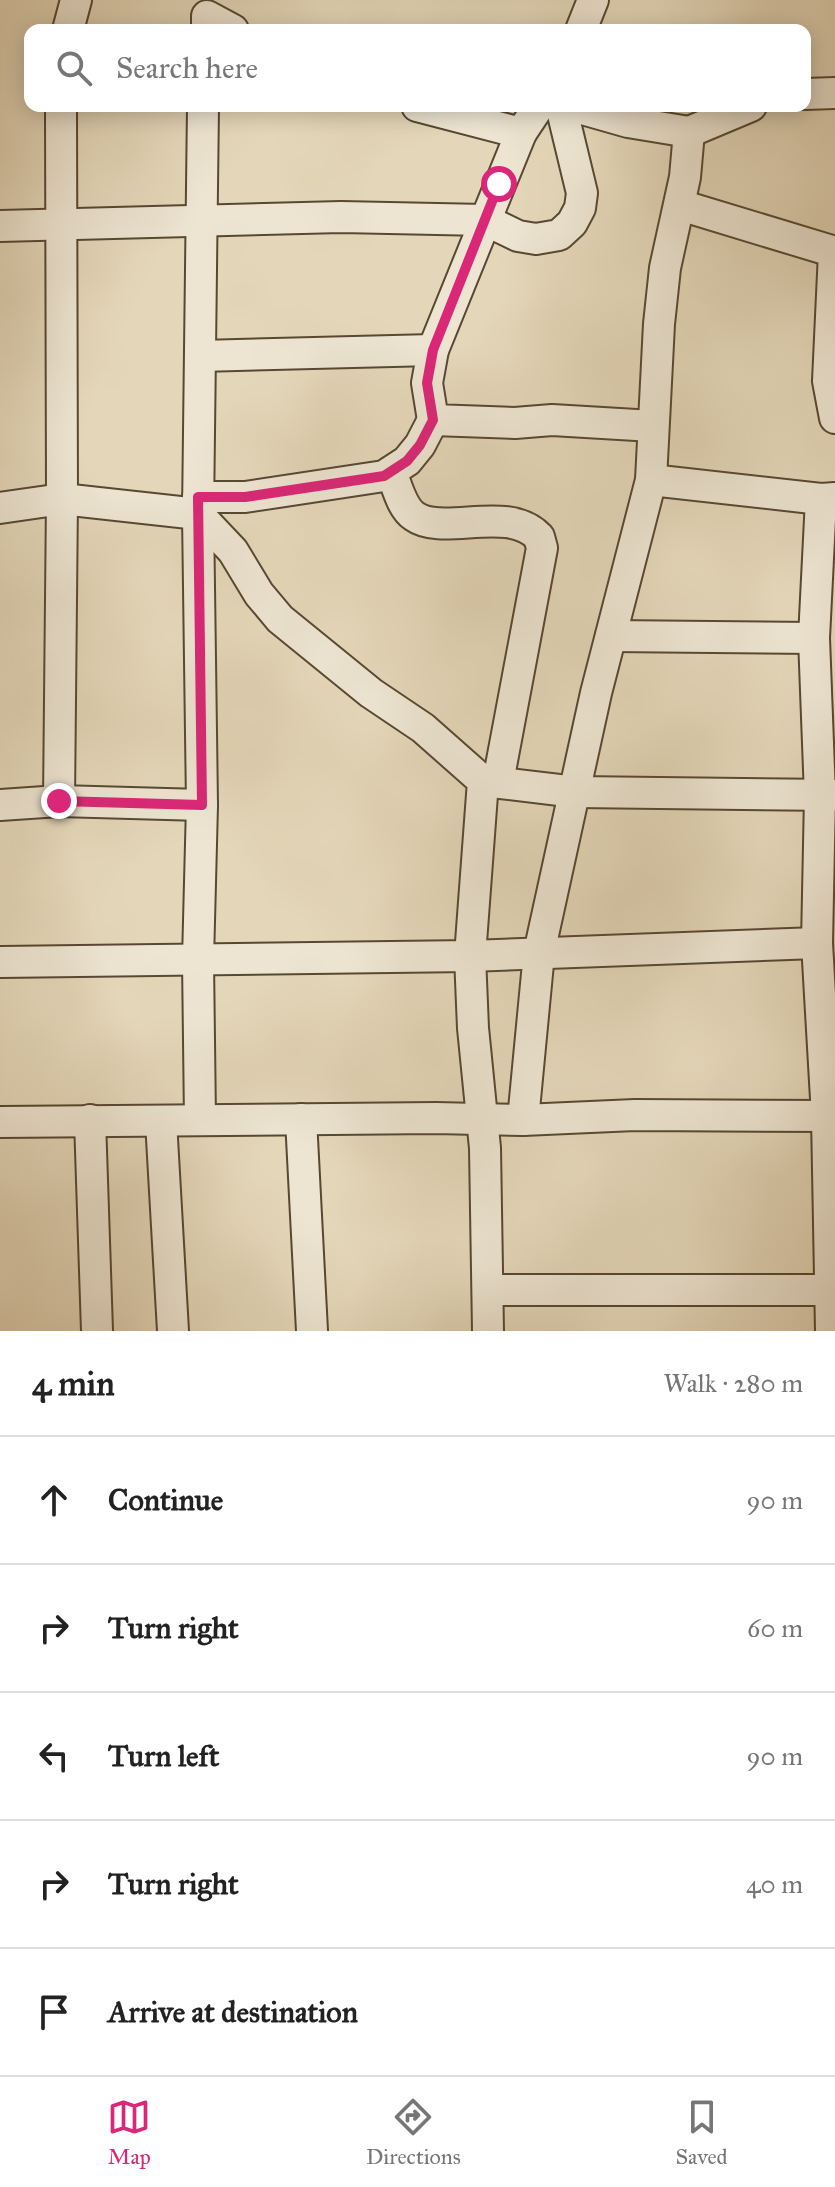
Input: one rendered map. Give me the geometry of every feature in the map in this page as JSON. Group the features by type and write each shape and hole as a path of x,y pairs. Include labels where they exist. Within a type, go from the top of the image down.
{"street":[{"path":"70,24 76,0"},
{"path":"583,24 593,0"},
{"path":"811,94 835,93"},
{"path":"59,801 61,112"},
{"path":"200,1120 198,960 202,805 198,505 203,112"},
{"path":"440,112 521,133"},
{"path":"0,508 62,499 198,505 384,476 407,461 420,445 433,420 427,383 433,350 521,133 535,112"},
{"path":"0,226 341,217 485,220 518,236 536,239 559,235 572,223 580,208 582,193 562,112"},
{"path":"593,112 628,122 689,132 737,112"},
{"path":"523,1120 539,953 596,693 651,480 665,268 685,177 689,132"},
{"path":"680,205 834,252 828,381 835,418"},
{"path":"200,356 433,350"},
{"path":"433,420 477,423 552,420 653,426"},
{"path":"391,472 405,505 414,516 428,521 519,523 539,537 542,548 491,782 470,956 473,1028 483,1120 488,1331"},
{"path":"651,480 828,499 814,638 827,796 817,943 831,1116 831,1331"},
{"path":"198,505 233,551 259,594 280,619 371,693 423,728 491,782 576,792 827,796"},
{"path":"611,636 814,638"},
{"path":"0,805 59,801 202,805"},
{"path":"0,962 470,956 817,943"},
{"path":"0,1122 523,1120 635,1115 831,1116"},
{"path":"301,1119 312,1331"},
{"path":"90,1120 97,1331"},
{"path":"161,1121 173,1331"},
{"path":"488,1290 830,1290"}],"route":[{"path":"59,801 202,805 198,497 245,497 384,476 407,461 420,445 433,420 427,383 433,350 499,184"}]}
